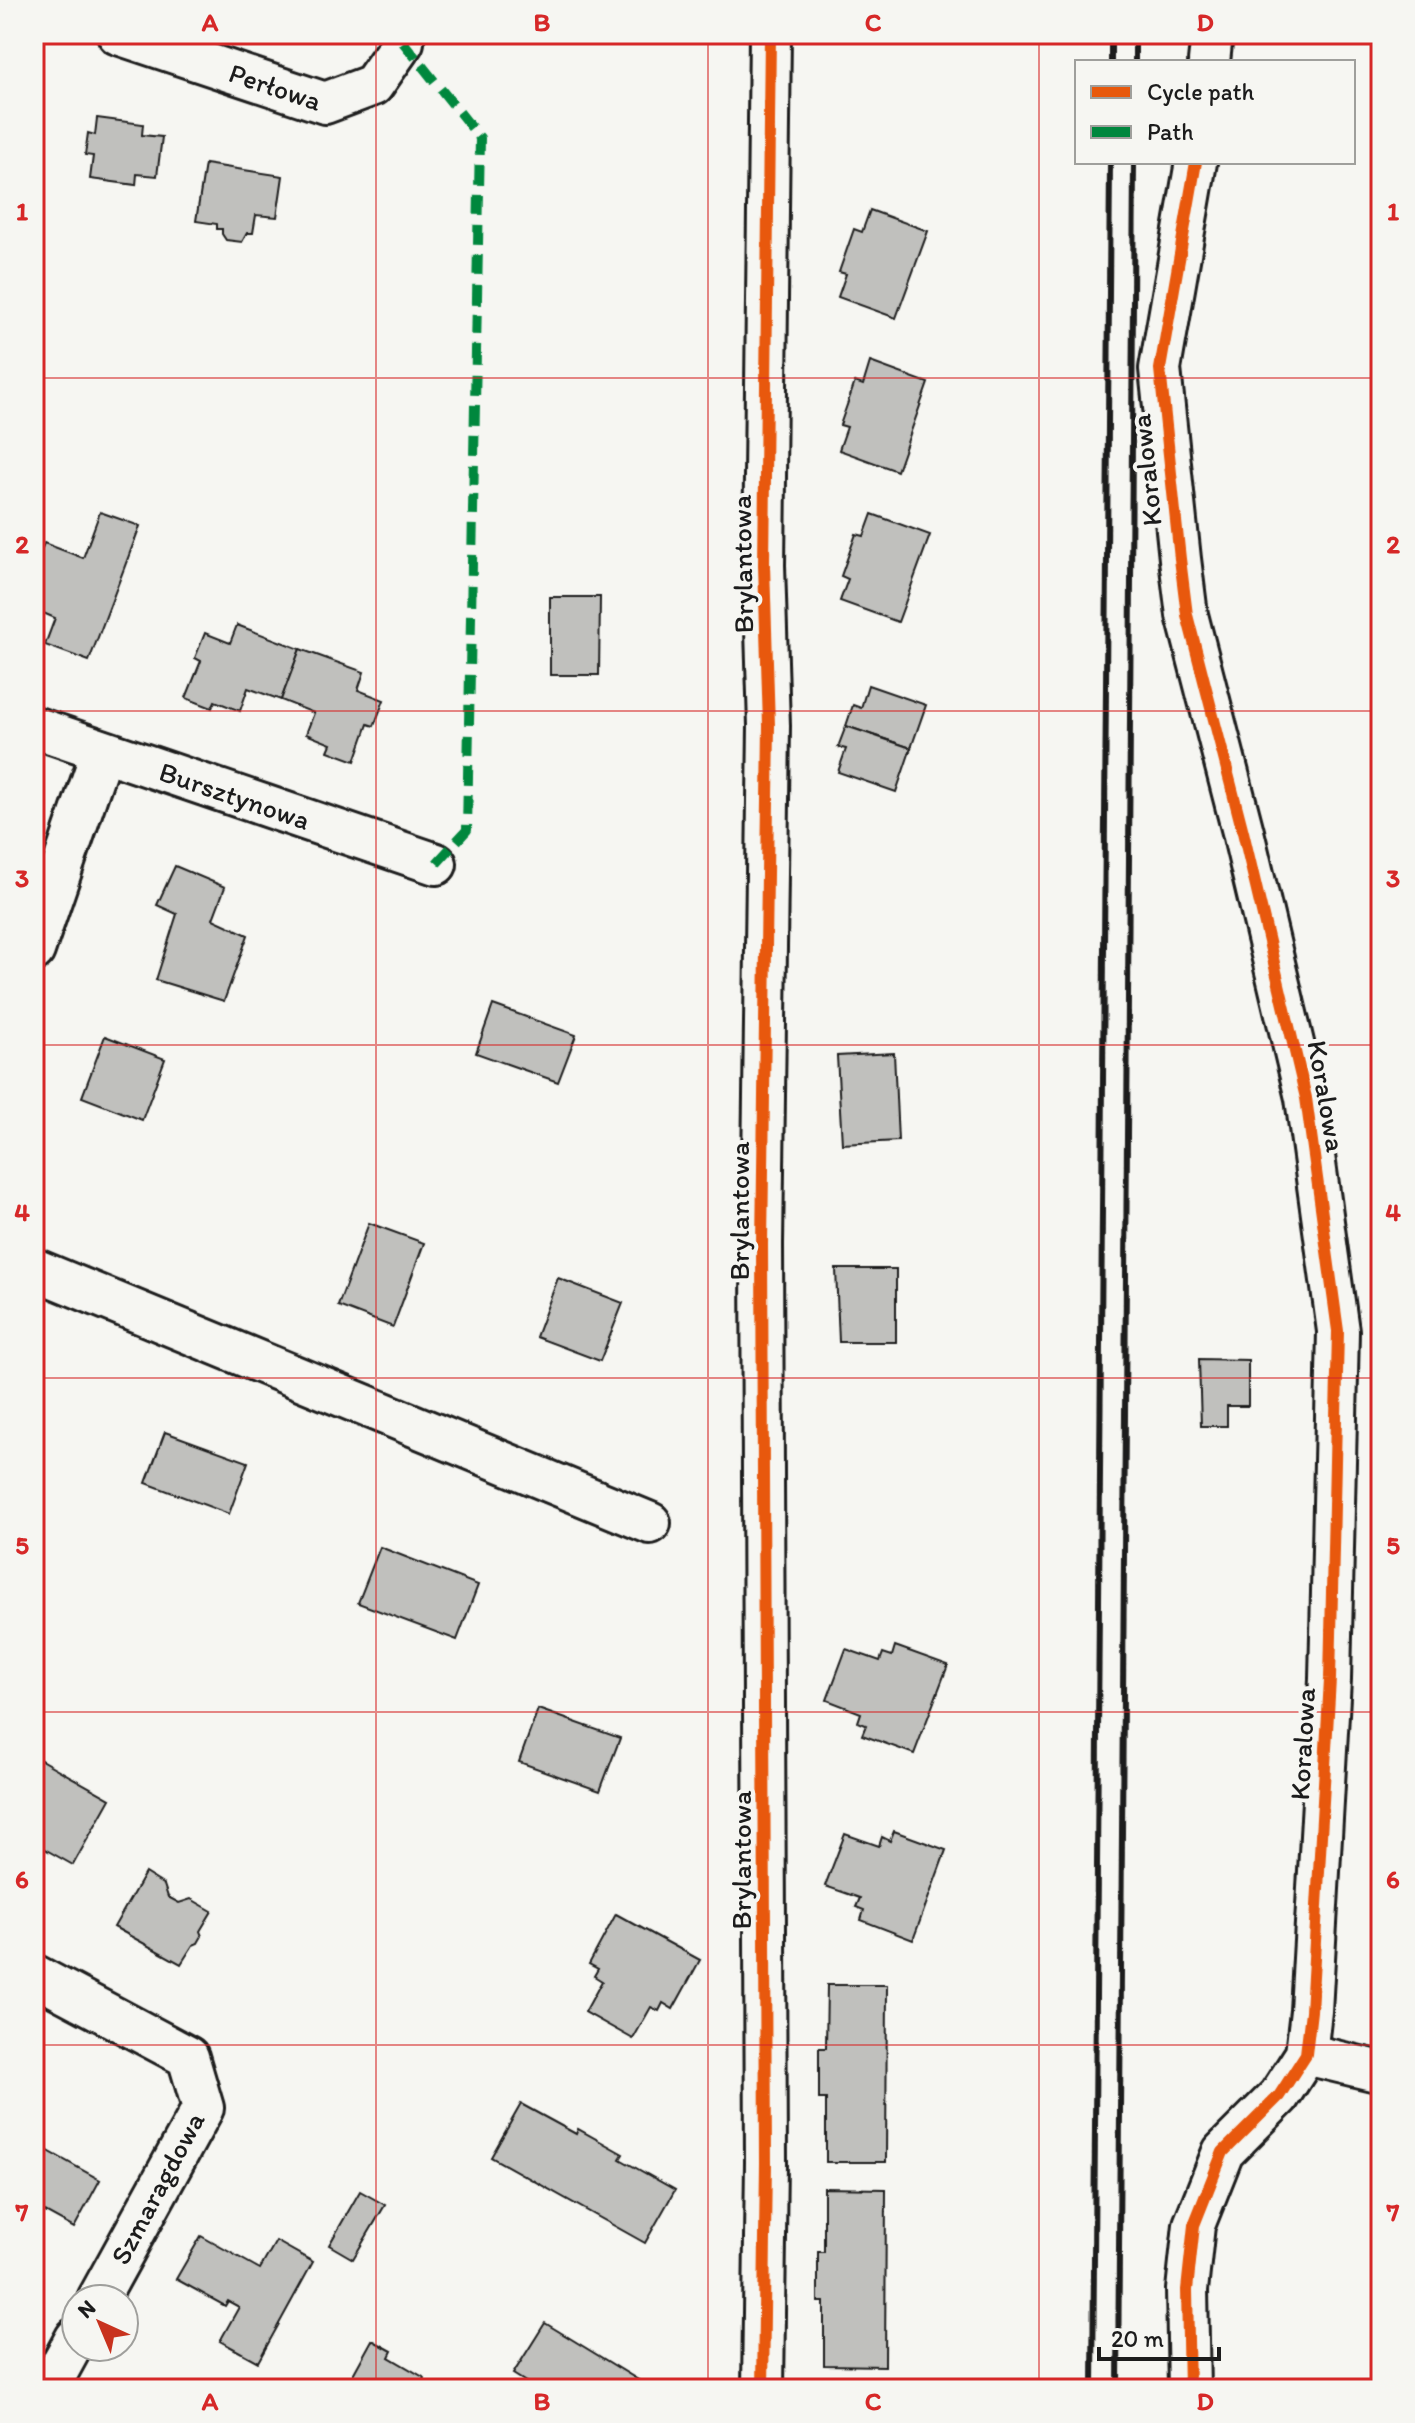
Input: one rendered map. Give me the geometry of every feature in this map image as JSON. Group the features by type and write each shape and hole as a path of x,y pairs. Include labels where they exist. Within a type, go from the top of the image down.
{"street":[{"name":"Perłowa","path":"118,34 325,103 373,85 403,42 403,34"},
{"name":"Brylantowa","path":"763,2389 766,2130 762,1244 769,726 764,565 770,34"},
{"path":"1209,60 1212,34"},
{"name":"Koralowa","path":"1196,164 1160,369 1180,559 1187,615 1243,832 1306,1098 1338,1331 1330,1679 1306,2054"},
{"name":"Bursztynowa","path":"34,727 436,864"},
{"path":"34,950 102,751"},
{"path":"34,1269 650,1523"},
{"name":"Szmaragdowa","path":"34,1975 188,2057 203,2108 107,2283"},
{"path":"1189,2389 1187,2290 1194,2225 1223,2152 1279,2096 1306,2054 1381,2072"},
{"path":"48,2389 62,2363"}],"building":[{"path":"97,118 143,124 142,135 162,137 157,176 137,174 136,185 90,179 93,156 85,155 88,133 95,135"},
{"path":"205,164 283,176 277,217 256,215 253,233 247,233 242,242 226,240 222,229 217,229 217,224 196,221"},
{"path":"870,210 928,231 896,318 838,297 846,274 839,272 854,229 862,232"},
{"path":"870,362 928,383 897,471 839,450 847,427 840,425 855,382 863,385"},
{"path":"100,512 140,526 89,661 45,645 55,618 34,609 34,569 44,543 83,558"},
{"path":"872,514 930,535 898,622 840,601 848,579 841,576 856,534 864,536"},
{"path":"550,597 600,597 599,675 550,675"},
{"path":"237,625 300,649 281,700 248,688 240,711 215,701 212,708 186,698 201,661 195,658 205,633 230,643"},
{"path":"300,649 364,672 358,690 384,700 374,726 368,724 355,761 328,751 331,744 306,734 314,713 281,700"},
{"path":"868,685 926,705 911,748 846,726 853,705 861,708"},
{"path":"846,726 911,748 896,792 838,772 846,749 838,747"},
{"path":"175,866 225,887 213,919 248,935 224,1001 156,980 177,914 157,905"},
{"path":"493,1005 576,1035 558,1082 476,1053"},
{"path":"105,1036 165,1059 142,1120 82,1097"},
{"path":"894,1053 898,1141 842,1144 837,1056"},
{"path":"369,1223 424,1243 393,1327 338,1306"},
{"path":"836,1269 896,1269 896,1342 839,1342"},
{"path":"558,1278 623,1303 600,1361 536,1337"},
{"path":"1199,1359 1248,1360 1248,1406 1227,1406 1227,1426 1201,1426"},
{"path":"165,1432 248,1462 229,1514 146,1483"},
{"path":"380,1547 478,1585 457,1640 358,1603"},
{"path":"895,1646 948,1665 914,1754 862,1735 866,1725 858,1722 861,1713 827,1700 846,1649 880,1661 883,1653 892,1656"},
{"path":"538,1709 620,1738 600,1791 519,1762"},
{"path":"34,1756 110,1799 73,1865 34,1843"},
{"path":"894,1831 946,1850 913,1940 861,1920 864,1910 856,1907 860,1898 825,1886 845,1834 879,1846 882,1837 890,1841"},
{"path":"145,1873 164,1885 168,1897 179,1903 191,1899 212,1911 200,1931 202,1936 198,1943 193,1945 181,1964 114,1927"},
{"path":"616,1914 700,1960 673,2009 663,2003 659,2011 651,2007 633,2039 585,2012 602,1981 594,1976 598,1969 589,1964"},
{"path":"827,1985 887,1985 886,2162 826,2162 826,2099 819,2099 819,2048 826,2048"},
{"path":"521,2104 576,2134 578,2129 623,2154 620,2159 675,2190 645,2243 491,2157"},
{"path":"34,2143 100,2180 74,2228 34,2206"},
{"path":"824,2188 886,2189 885,2366 824,2365 824,2302 818,2302 818,2252 824,2252"},
{"path":"360,2191 385,2205 353,2259 329,2245"},
{"path":"201,2236 260,2269 276,2241 313,2262 258,2362 220,2341 239,2307 228,2301 225,2306 176,2279"},
{"path":"545,2323 653,2389 537,2389 513,2374"},
{"path":"372,2340 392,2351 389,2357 425,2378 419,2389 345,2389"}],"railway":[{"path":"1111,34 1111,60"},
{"path":"1135,34 1135,60"},
{"path":"1093,2389 1110,164"},
{"path":"1118,2389 1134,164"}],"marked path":[{"path":"403,42 480,138 467,830 436,864"}],"cycle path":[{"path":"763,2389 766,2162 762,1244 769,726 764,565 770,34"},
{"path":"1189,2389 1187,2290 1194,2225 1223,2152 1279,2096 1306,2054 1330,1679 1338,1331 1306,1098 1243,832 1187,615 1180,559 1160,369 1196,164"}]}
